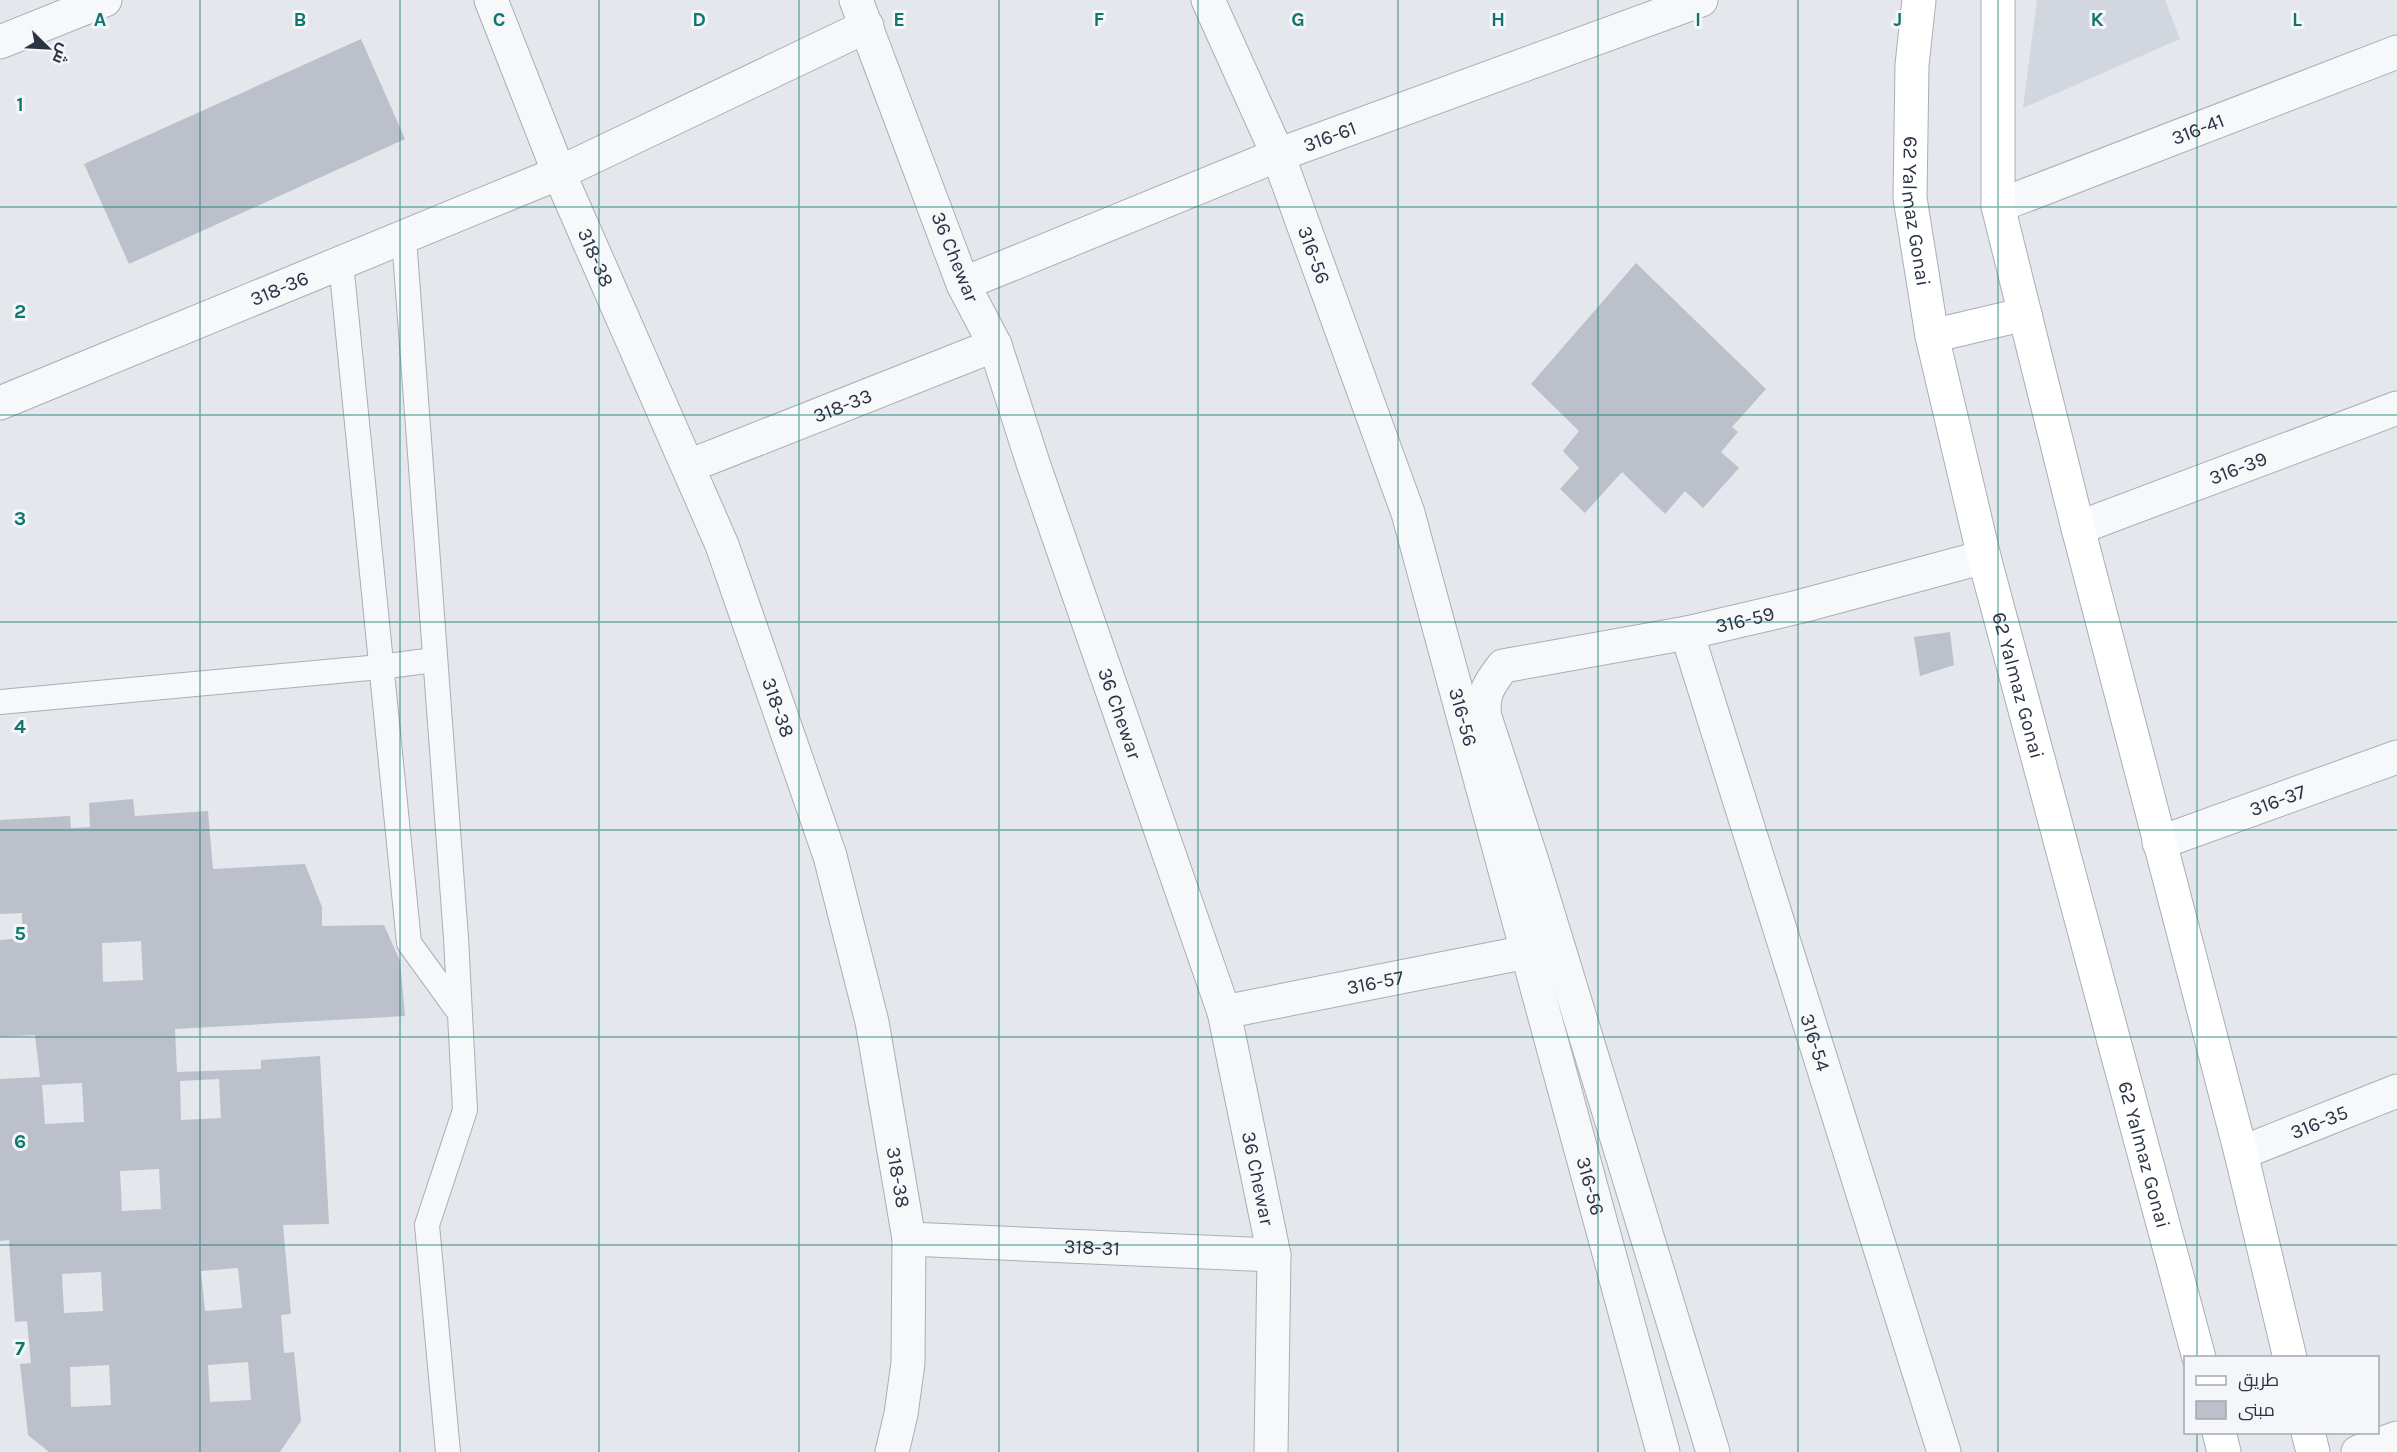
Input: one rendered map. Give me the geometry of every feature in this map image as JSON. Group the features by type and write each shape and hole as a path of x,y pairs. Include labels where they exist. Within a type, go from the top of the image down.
{"main road":[{"name":"62 Yalmaz Gonai","path":"1919,0 1912,65 1910,198 1932,336 1984,557 2198,1356"},
{"path":"1998,0 1998,206 2078,528 2241,1153 2290,1356"},
{"path":"1932,336 2025,314"},
{"path":"2220,1434 2224,1452"},
{"path":"2308,1434 2313,1452"}],"street":[{"path":"0,42 105,0"},
{"name":"318-38","path":"490,0 559,173 722,545 830,856 872,1022 909,1239 908,1363 901,1414 892,1452"},
{"name":"316-56","path":"1208,0 1278,155 1408,513 1663,1452"},
{"name":"316-61","path":"963,284 1278,155 1701,0"},
{"name":"318-36","path":"0,403 559,173 862,13"},
{"name":"36 Chewar","path":"862,13 963,284 995,345 1034,466 1224,1012 1274,1255 1271,1452"},
{"name":"316-41","path":"1998,206 2397,52"},
{"name":"318-33","path":"689,466 995,345"},
{"name":"316-39","path":"2078,528 2397,408"},
{"name":"316-59","path":"1713,1452 1533,864 1485,717 1483,706 1488,685 1503,666 1687,633 1798,607 1984,557"},
{"name":"316-54","path":"1687,633 1944,1452"},
{"name":"316-37","path":"2159,843 2397,757"},
{"name":"316-57","path":"1224,1012 1527,952"},
{"name":"316-35","path":"2241,1153 2397,1091"},
{"name":"318-31","path":"909,1239 1274,1255"},
{"path":"2358,1452 2397,1437"}],"lane":[{"path":"404,238 456,938 465,1110 427,1225 448,1452"},
{"path":"341,263 409,943 459,1012"},
{"path":"0,702 434,660"}],"shaded area":[{"path":"2037,0 2165,0 2180,39 2023,108"}],"building":[{"path":"361,39 405,139 129,264 84,164"},
{"path":"1636,263 1766,389 1732,427 1738,432 1721,452 1739,468 1703,508 1685,491 1665,514 1622,472 1585,513 1560,489 1579,468 1563,451 1579,431 1531,384"},
{"path":"1950,632 1954,665 1920,676 1914,637"},
{"path":"133,799 135,816 208,811 213,869 305,864 322,907 322,926 384,925 400,961 405,1016 175,1029 177,1072 261,1069 261,1060 320,1056 329,1224 283,1225 291,1314 281,1315 284,1353 294,1352 301,1421 280,1452 49,1452 28,1435 20,1364 31,1363 27,1321 15,1322 9,1240 0,1241 0,1079 40,1077 35,1035 0,1037 0,940 23,938 22,913 0,914 0,820 70,816 71,828 90,827 89,803","holes":["141,941 143,980 103,982 102,943","219,1079 221,1118 181,1120 180,1081","82,1083 84,1122 45,1124 42,1085","159,1169 161,1209 122,1211 120,1171","238,1268 242,1308 205,1311 201,1271","101,1272 103,1311 64,1313 62,1274","248,1362 251,1400 210,1402 208,1365","109,1365 111,1405 71,1407 70,1367"]}]}
